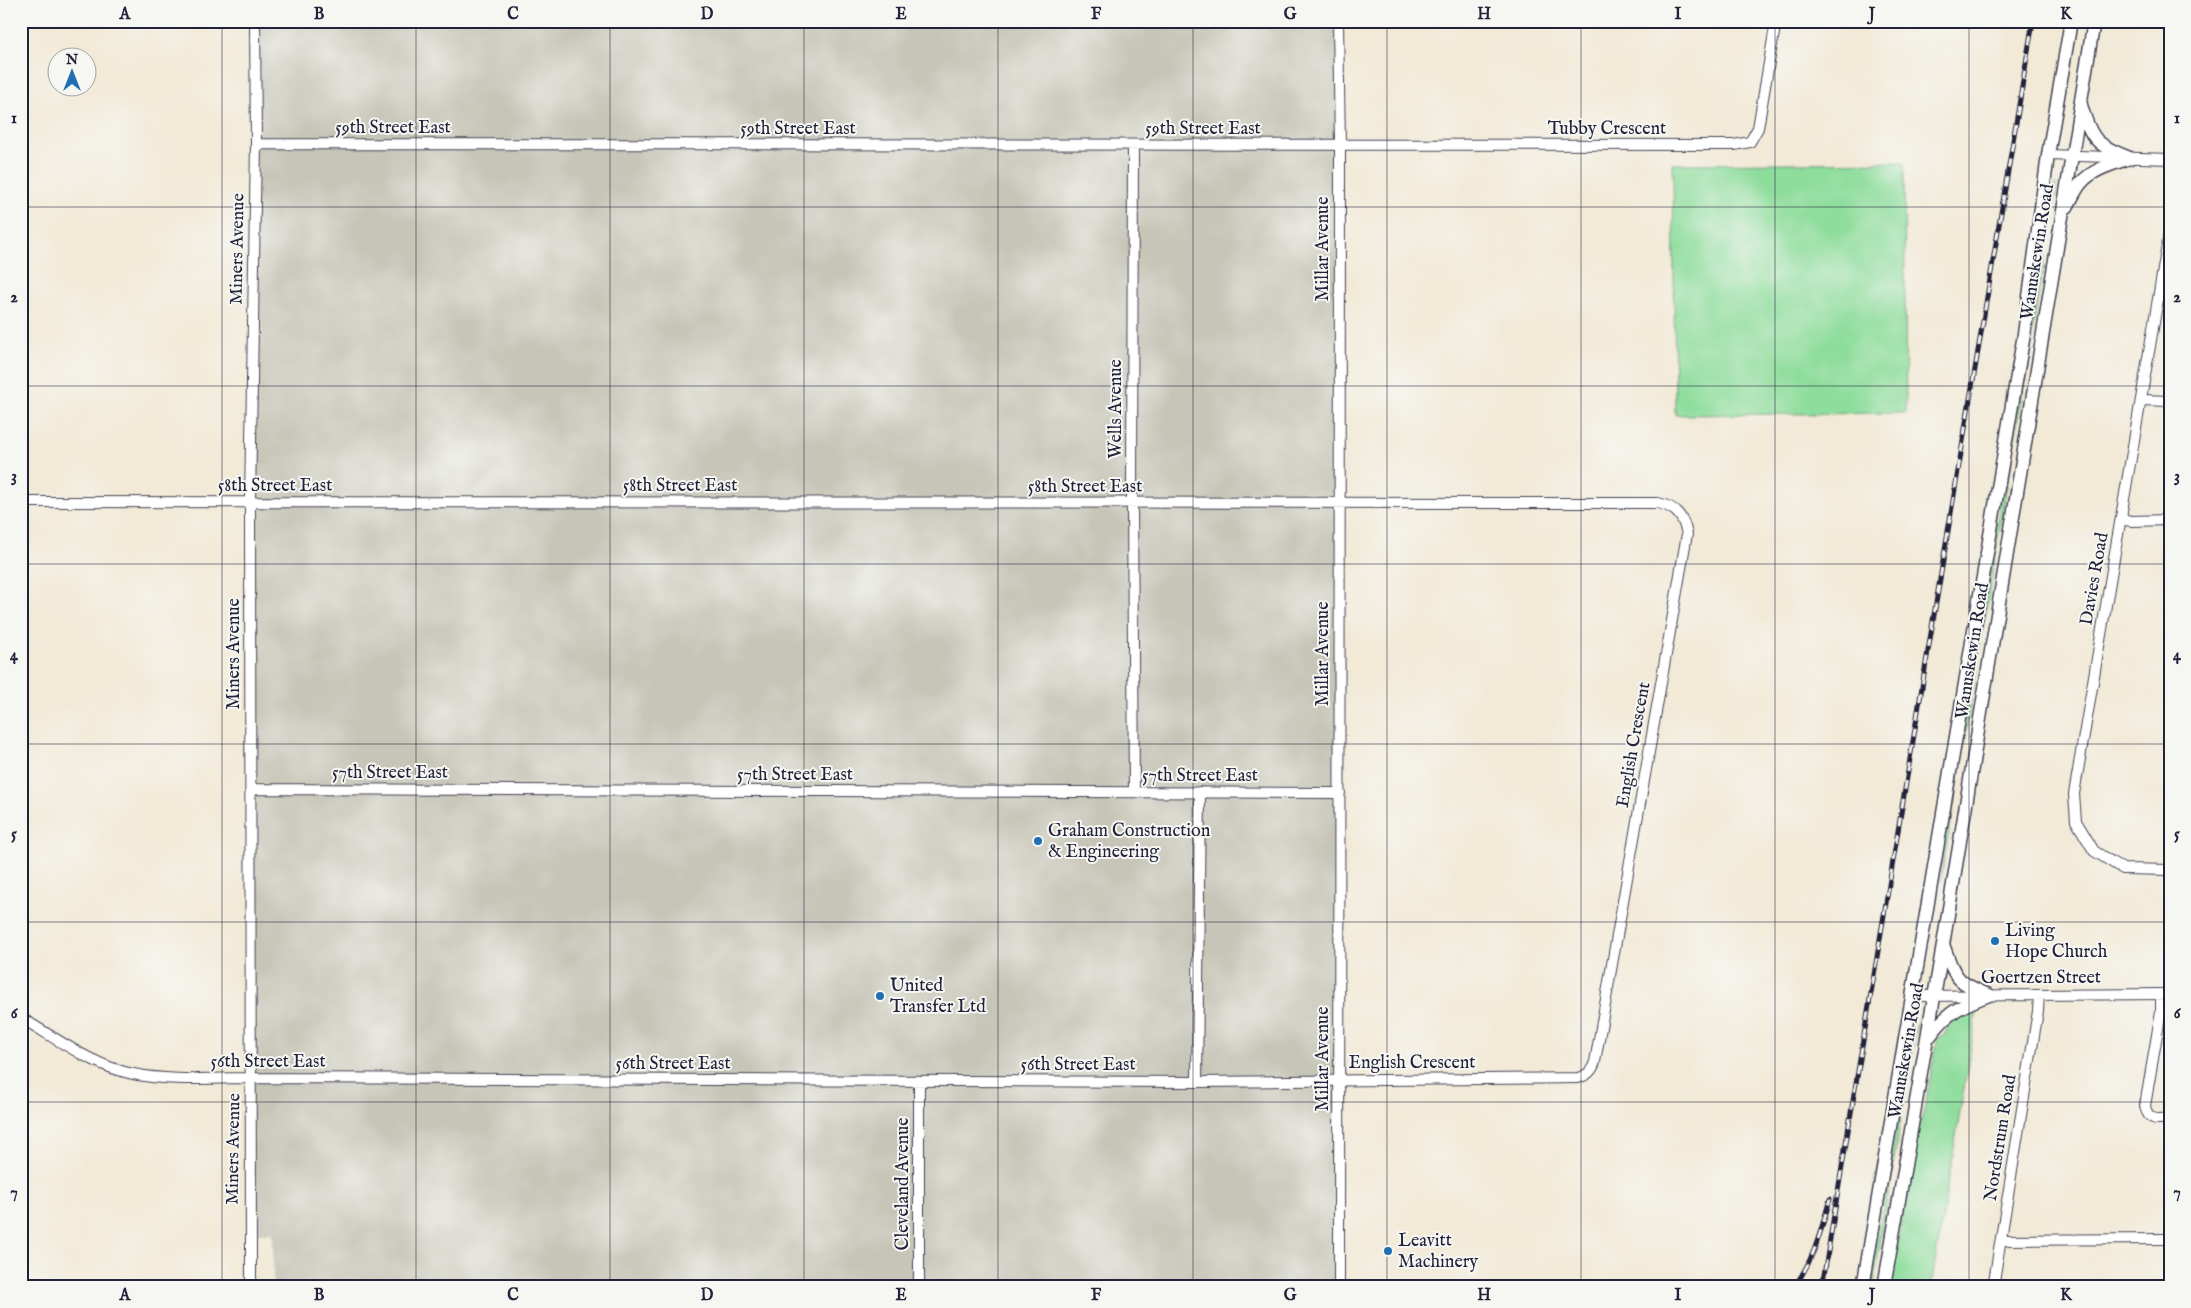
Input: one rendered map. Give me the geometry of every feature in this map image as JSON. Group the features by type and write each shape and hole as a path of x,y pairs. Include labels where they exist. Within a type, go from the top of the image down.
{"main road":[{"name":"Wanuskewin Road","path":"1863,1287 2024,334 2048,155 2071,21"},
{"name":"Wanuskewin Road","path":"1884,1287 1935,996 2094,21"},
{"path":"2080,102 2092,136 2098,142 2130,158"},
{"path":"2062,216 2079,185 2086,178 2097,171 2130,158"},
{"path":"1943,945 1953,973 1970,988 1989,994"},
{"path":"1927,1040 1939,1023 1953,1011 1989,994"}],"street":[{"name":"Miners Avenue","path":"251,1287 250,502 256,144 255,21"},
{"name":"Millar Avenue","path":"1338,21 1340,146 1339,1287"},
{"name":"Tubby Crescent","path":"1340,146 1743,144 1750,142 1758,128 1776,21"},
{"name":"59th Street East","path":"256,144 1340,146"},
{"name":"Wells Avenue","path":"1133,146 1132,504 1134,792"},
{"path":"2048,155 2170,159"},
{"name":"Davies Road","path":"2170,228 2166,282 2142,400 2074,794 2076,821 2094,851 2123,870 2170,870"},
{"path":"2142,400 2170,401"},
{"name":"58th Street East","path":"21,502 1339,504"},
{"name":"English Crescent","path":"1339,504 1658,503 1669,506 1679,512 1685,522 1687,534 1595,1062 1592,1070 1586,1076 1569,1079 1339,1080"},
{"path":"2121,519 2170,520"},
{"name":"57th Street East","path":"250,789 1340,793"},
{"path":"1197,1082 1200,792"},
{"path":"2165,994 2145,1106 2146,1112 2156,1120 2170,1118"},
{"name":"Goertzen Street","path":"1913,996 2165,994"},
{"name":"Nordstrum Road","path":"1993,1287 2038,1011 2039,995"},
{"name":"56th Street East","path":"21,1018 88,1058 132,1074 180,1079 920,1082 1339,1080"},
{"name":"Cleveland Avenue","path":"919,1287 920,1082"},
{"path":"2001,1240 2170,1239"}],"shaded area":[{"path":"255,21 1338,21 1339,1287 273,1287 273,1233 250,1233"}],"green space":[{"path":"1904,162 1906,413 1675,415 1673,164"},
{"path":"2056,185 1941,881 1944,841 2051,197"},
{"path":"1977,1010 1931,1287 1890,1287 1915,1136 1923,1115 1938,1037 1945,1035 1949,1024 1956,1018"},
{"path":"1917,1022 1873,1287 1869,1287 1912,1034"}],"railway":[{"path":"1822,1287 2033,21"},
{"path":"1794,1287 1812,1255 1830,1199"}],"place":[{"name":"Graham Construction & Engineering","path":"1038,841"},
{"name":"Living Hope Church","path":"1995,941"},
{"name":"United Transfer Ltd","path":"880,996"},
{"name":"Leavitt Machinery","path":"1388,1251"}]}
